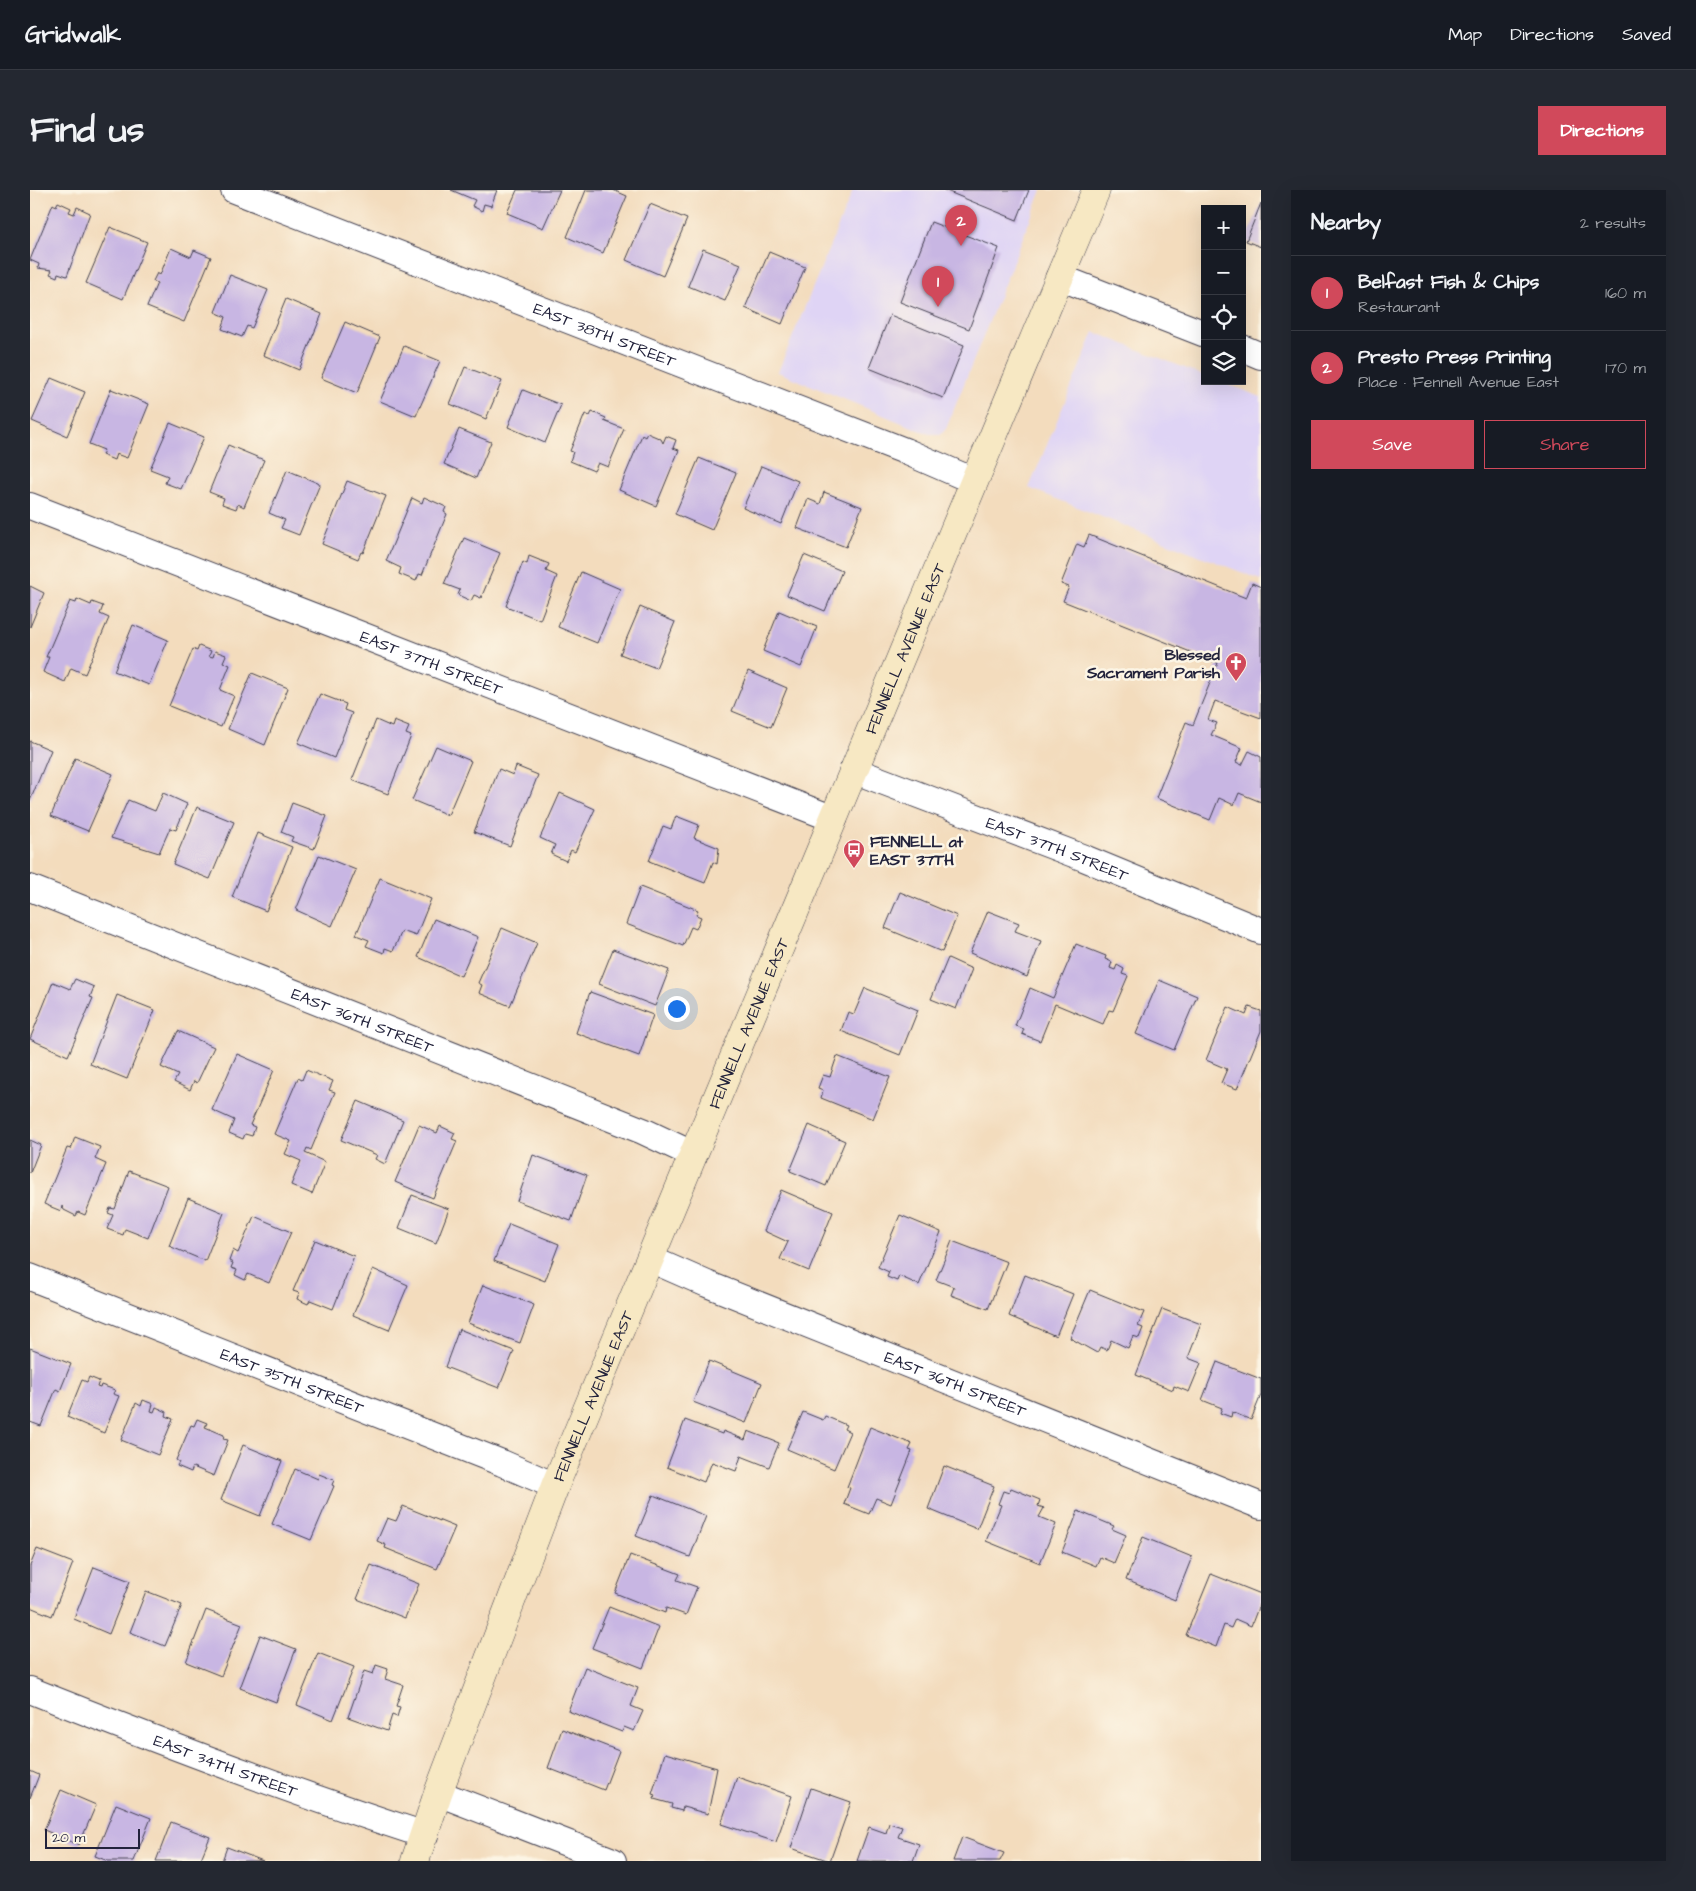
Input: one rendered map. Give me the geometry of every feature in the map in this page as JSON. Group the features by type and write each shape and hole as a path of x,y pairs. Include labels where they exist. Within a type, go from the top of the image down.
{"main road":[{"name":"FENNELL AVENUE EAST","path":"415,1861 438,1793 555,1486 1096,190"}],"street":[{"name":"EAST 38TH STREET","path":"234,190 905,451 974,481"},
{"path":"1059,277 1201,332"},
{"path":"1246,350 1261,356"},
{"name":"EAST 37TH STREET","path":"30,506 834,819"},
{"name":"EAST 37TH STREET","path":"853,770 1084,858 1261,931"},
{"name":"EAST 36TH STREET","path":"30,888 643,1131 694,1155"},
{"name":"EAST 36TH STREET","path":"650,1259 716,1288 1261,1506"},
{"name":"EAST 35TH STREET","path":"30,1277 502,1463 555,1486"},
{"name":"EAST 34TH STREET","path":"30,1690 187,1752 424,1834"},
{"path":"438,1793 613,1861"}],"shaded area":[{"path":"853,190 1042,190 946,429 941,434 929,434 778,372"},
{"path":"1094,332 1201,374 1201,385 1230,385 1261,397 1261,580 1029,488"}],"building":[{"path":"451,190 497,190 491,206 484,204 482,211 472,206 475,200"},
{"path":"517,190 560,190 543,228 507,213"},
{"path":"586,190 613,190 627,196 603,253 567,237"},
{"path":"944,190 1029,190 1017,220"},
{"path":"58,202 71,208 69,212 74,214 77,207 90,213 67,276 58,273 57,277 50,274 52,270 38,268 39,264 30,260 53,204 56,206"},
{"path":"1261,203 1261,247 1246,241"},
{"path":"650,204 687,219 663,276 626,260"},
{"path":"931,222 999,248 969,329 900,302"},
{"path":"110,227 147,242 123,299 86,283"},
{"path":"171,248 191,257 194,250 211,257 184,322 147,307 157,283 153,281 157,273 160,275"},
{"path":"703,249 741,264 725,301 688,286"},
{"path":"769,252 805,267 782,324 745,308"},
{"path":"230,275 268,290 252,328 247,326 242,337 222,329 226,317 215,312"},
{"path":"286,299 322,314 299,370 263,355"},
{"path":"890,315 964,345 943,398 869,368"},
{"path":"345,322 380,337 357,393 321,378"},
{"path":"404,346 440,361 416,416 380,401"},
{"path":"465,367 502,381 486,419 450,404"},
{"path":"51,378 85,392 67,436 32,421"},
{"path":"111,389 149,404 127,458 116,454 114,460 102,455 104,450 89,444"},
{"path":"523,390 561,405 545,443 508,427"},
{"path":"592,412 606,418 604,421 624,429 608,467 598,463 594,471 570,461 573,452 570,451 585,414 590,416"},
{"path":"170,423 204,437 181,489 165,483 168,476 150,469"},
{"path":"459,429 491,442 476,478 444,464"},
{"path":"647,433 661,439 663,443 666,436 676,440 673,448 679,450 656,506 619,490 642,435 645,437"},
{"path":"228,445 264,460 244,507 238,504 236,509 222,504 224,498 209,492"},
{"path":"699,458 736,473 712,530 675,514"},
{"path":"761,466 798,481 781,524 743,508"},
{"path":"287,470 320,484 299,535 281,528 285,520 269,513"},
{"path":"347,481 386,496 363,553 361,552 358,559 322,544"},
{"path":"824,492 862,507 846,547 797,528 808,499 820,504"},
{"path":"424,497 446,507 444,512 447,514 422,575 419,574 416,581 399,574 401,568 386,561 412,498 422,503"},
{"name":"Blessed Sacrament Parish","path":"1089,535 1246,598 1252,583 1261,587 1261,718 1215,701 1208,720 1217,723 1211,735 1242,748 1236,762 1242,765 1249,751 1261,757 1261,802 1239,793 1234,805 1219,798 1210,820 1156,798 1186,722 1193,725 1218,663 1063,601 1069,587 1061,584 1077,544 1084,547"},
{"path":"464,538 500,553 481,598 474,595 471,601 458,595 460,590 444,584"},
{"path":"804,555 842,571 825,611 787,595"},
{"path":"529,556 549,564 546,571 557,576 540,620 506,606 523,562 527,564"},
{"path":"581,572 620,589 597,643 558,627"},
{"path":"30,586 44,593 30,627"},
{"path":"77,599 91,605 92,602 103,606 100,614 109,618 85,674 71,668 65,682 43,672 49,657 46,657 70,601 76,603"},
{"path":"640,607 675,622 656,668 620,654"},
{"path":"779,611 817,627 801,667 763,651"},
{"path":"133,625 168,640 149,685 114,671"},
{"path":"199,646 211,651 209,656 213,657 215,651 226,655 223,662 230,665 220,690 234,696 221,727 169,706 193,649 197,651"},
{"path":"748,671 787,688 771,727 732,711"},
{"path":"252,673 288,688 265,745 228,729"},
{"path":"320,694 346,704 344,710 352,713 334,758 298,743"},
{"path":"376,720 392,727 394,721 409,727 406,734 411,736 388,794 352,780"},
{"path":"30,741 51,750 30,801"},
{"path":"436,746 471,761 448,815 412,800"},
{"path":"75,758 113,774 88,831 51,816"},
{"path":"516,766 538,775 510,846 474,832 499,769 513,775"},
{"path":"163,793 187,804 176,830 170,828 159,853 111,838 128,800 155,811"},
{"path":"560,793 595,809 575,852 571,850 566,861 551,854 555,845 540,838"},
{"path":"292,803 327,816 314,849 291,841 293,837 281,832"},
{"path":"197,807 234,822 210,879 173,864"},
{"path":"676,816 699,825 694,838 719,848 717,864 713,862 705,883 649,861 663,826 671,829"},
{"path":"258,833 292,847 266,911 232,897"},
{"path":"319,855 356,870 332,926 296,910"},
{"path":"380,878 431,899 416,936 402,931 393,951 385,948 384,953 366,946 369,940 356,935"},
{"path":"640,887 698,910 696,915 701,917 696,929 691,927 683,946 626,924"},
{"path":"900,892 957,916 942,952 885,928"},
{"path":"988,911 1019,923 1015,931 1041,941 1027,977 970,953"},
{"path":"434,919 478,937 461,976 418,957"},
{"path":"502,928 537,943 510,1006 479,993 482,985 478,983"},
{"path":"1076,944 1106,956 1105,959 1112,962 1110,968 1115,970 1117,965 1124,969 1122,974 1128,976 1113,1011 1109,1010 1103,1024 1055,1004 1040,1041 1022,1034 1024,1029 1015,1026 1030,988 1053,998"},
{"path":"613,949 669,970 655,1006 599,984"},
{"path":"948,958 972,969 956,1009 931,999"},
{"path":"75,979 94,987 90,997 93,998 68,1056 30,1039 53,982 70,989"},
{"path":"1159,980 1197,996 1174,1050 1136,1034"},
{"path":"865,988 918,1010 900,1055 841,1031 848,1012 854,1014"},
{"path":"590,992 653,1015 639,1056 576,1033"},
{"path":"117,995 155,1010 127,1079 90,1064"},
{"path":"1228,1007 1246,1015 1249,1007 1261,1011 1261,1031 1237,1089 1221,1083 1227,1069 1206,1060"},
{"path":"178,1031 214,1047 197,1083 194,1081 190,1090 174,1082 178,1075 161,1067"},
{"path":"237,1054 274,1070 250,1125 255,1127 252,1136 245,1134 243,1139 229,1133 234,1120 212,1110"},
{"path":"837,1056 890,1077 873,1119 821,1098 823,1090 818,1088 823,1075 830,1077"},
{"path":"306,1070 333,1081 329,1090 335,1092 311,1150 307,1148 305,1153 325,1162 312,1194 291,1185 301,1161 285,1154 291,1141 274,1134 298,1078 302,1080"},
{"path":"358,1101 403,1120 385,1164 375,1159 377,1155 341,1140"},
{"path":"419,1125 437,1133 440,1126 455,1133 452,1139 457,1141 433,1198 395,1182"},
{"path":"809,1125 845,1141 826,1186 790,1171"},
{"path":"75,1137 100,1147 95,1159 106,1164 85,1215 78,1212 76,1216 64,1210 62,1206 61,1211 44,1204 67,1148 71,1149"},
{"path":"30,1140 41,1145 30,1173"},
{"path":"533,1155 587,1175 571,1221 517,1201"},
{"path":"129,1171 168,1186 148,1238 125,1229 123,1235 107,1229 113,1215 108,1213 110,1208 115,1209"},
{"path":"781,1190 833,1212 809,1271 780,1259 788,1242 764,1231"},
{"path":"412,1195 449,1209 436,1243 399,1228"},
{"path":"188,1198 224,1213 205,1261 169,1246"},
{"path":"900,1215 941,1232 919,1285 899,1276 897,1281 887,1277 889,1272 878,1267"},
{"path":"254,1216 291,1232 269,1283 248,1274 245,1280 235,1275 237,1270 231,1268 233,1263 229,1261 233,1250 238,1253"},
{"path":"509,1224 559,1244 545,1281 494,1261"},
{"path":"315,1240 354,1256 333,1309 310,1300 308,1304 297,1299 299,1293 293,1291"},
{"path":"952,1241 1007,1262 988,1309 951,1295 954,1287 936,1280"},
{"path":"373,1269 408,1285 389,1330 353,1315"},
{"path":"1025,1275 1073,1294 1056,1336 1009,1316"},
{"path":"483,1285 534,1305 520,1343 468,1323"},
{"path":"1090,1290 1144,1312 1138,1326 1143,1328 1139,1338 1133,1336 1128,1348 1111,1340 1107,1350 1100,1347 1097,1353 1070,1338"},
{"path":"1162,1309 1201,1324 1188,1358 1201,1363 1189,1392 1174,1386 1173,1390 1136,1375"},
{"path":"459,1329 514,1351 499,1388 445,1367"},
{"path":"30,1348 71,1364 60,1391 56,1389 41,1426 30,1422"},
{"path":"709,1361 762,1383 746,1423 693,1402"},
{"path":"1217,1362 1261,1379 1261,1395 1251,1420 1232,1412 1231,1417 1220,1413 1222,1408 1202,1400"},
{"path":"89,1377 99,1381 97,1387 100,1388 101,1385 115,1390 113,1394 119,1396 104,1433 67,1417 82,1380 87,1382"},
{"path":"143,1400 153,1404 151,1411 154,1412 156,1407 167,1412 166,1416 173,1419 158,1455 121,1440 136,1403 141,1406"},
{"path":"803,1412 823,1420 825,1416 846,1425 844,1429 850,1432 834,1469 787,1449"},
{"path":"197,1419 207,1423 205,1427 224,1435 223,1439 228,1440 214,1476 193,1467 191,1472 177,1466 179,1462 176,1460 191,1425 194,1426"},
{"path":"685,1420 722,1434 723,1431 745,1440 748,1431 779,1443 769,1467 741,1456 736,1471 712,1462 704,1482 667,1467"},
{"path":"870,1427 912,1444 909,1450 912,1451 891,1504 876,1498 869,1514 844,1504 850,1488 847,1487"},
{"path":"243,1445 282,1461 260,1516 221,1500"},
{"path":"944,1466 994,1486 977,1529 928,1509"},
{"path":"295,1469 318,1479 319,1474 334,1480 332,1485 334,1486 311,1540 272,1524"},
{"path":"1011,1488 1040,1500 1038,1506 1044,1508 1039,1517 1056,1524 1040,1563 986,1541 1001,1505 998,1504 1003,1491 1009,1493"},
{"path":"653,1495 706,1516 690,1557 636,1536"},
{"path":"403,1506 455,1527 437,1569 385,1548 386,1545 377,1541 387,1518 396,1521"},
{"path":"1078,1511 1114,1526 1112,1529 1126,1535 1114,1563 1100,1557 1096,1566 1062,1552"},
{"path":"1143,1537 1192,1557 1175,1600 1126,1580"},
{"path":"37,1549 73,1563 52,1616 30,1607 30,1566"},
{"path":"630,1555 680,1574 677,1580 697,1587 686,1615 666,1608 665,1613 615,1593"},
{"path":"371,1565 419,1584 405,1618 357,1599"},
{"path":"94,1567 130,1581 109,1634 74,1619"},
{"path":"1211,1574 1261,1594 1261,1600 1251,1626 1235,1619 1231,1628 1224,1625 1216,1647 1186,1635"},
{"path":"146,1591 182,1605 165,1646 130,1632"},
{"path":"609,1607 659,1627 643,1668 592,1648"},
{"path":"206,1610 242,1624 221,1676 186,1662"},
{"path":"260,1635 296,1649 276,1702 240,1688"},
{"path":"318,1653 354,1667 333,1720 297,1705"},
{"path":"376,1665 388,1669 385,1679 403,1685 396,1706 400,1707 397,1717 392,1715 387,1731 348,1717 364,1671 373,1674"},
{"path":"585,1667 638,1688 631,1706 643,1711 634,1731 624,1727 622,1732 568,1711"},
{"path":"562,1729 619,1751 604,1790 548,1768"},
{"path":"665,1753 717,1768 708,1814 683,1807 682,1811 671,1808 672,1804 654,1799 655,1795 652,1794"},
{"path":"30,1771 39,1775 30,1798"},
{"path":"737,1777 792,1796 776,1842 721,1824"},
{"path":"811,1788 851,1802 830,1861 791,1848"},
{"path":"61,1790 96,1805 79,1845 44,1830"},
{"path":"116,1804 151,1818 134,1861 108,1861 95,1856"},
{"path":"171,1822 210,1837 200,1861 156,1861"},
{"path":"889,1823 902,1827 898,1837 919,1844 913,1861 857,1861 869,1827 886,1833"},
{"path":"962,1837 1004,1853 1000,1861 953,1861"},
{"path":"227,1847 263,1861 222,1861"}],"place":[{"name":"Presto Press Printing","path":"961,246"},
{"name":"Belfast Fish & Chips","path":"938,307"},
{"name":"Blessed Sacrament Parish","path":"1236,682"},
{"name":"FENNELL at EAST 37TH","path":"854,869"}]}
